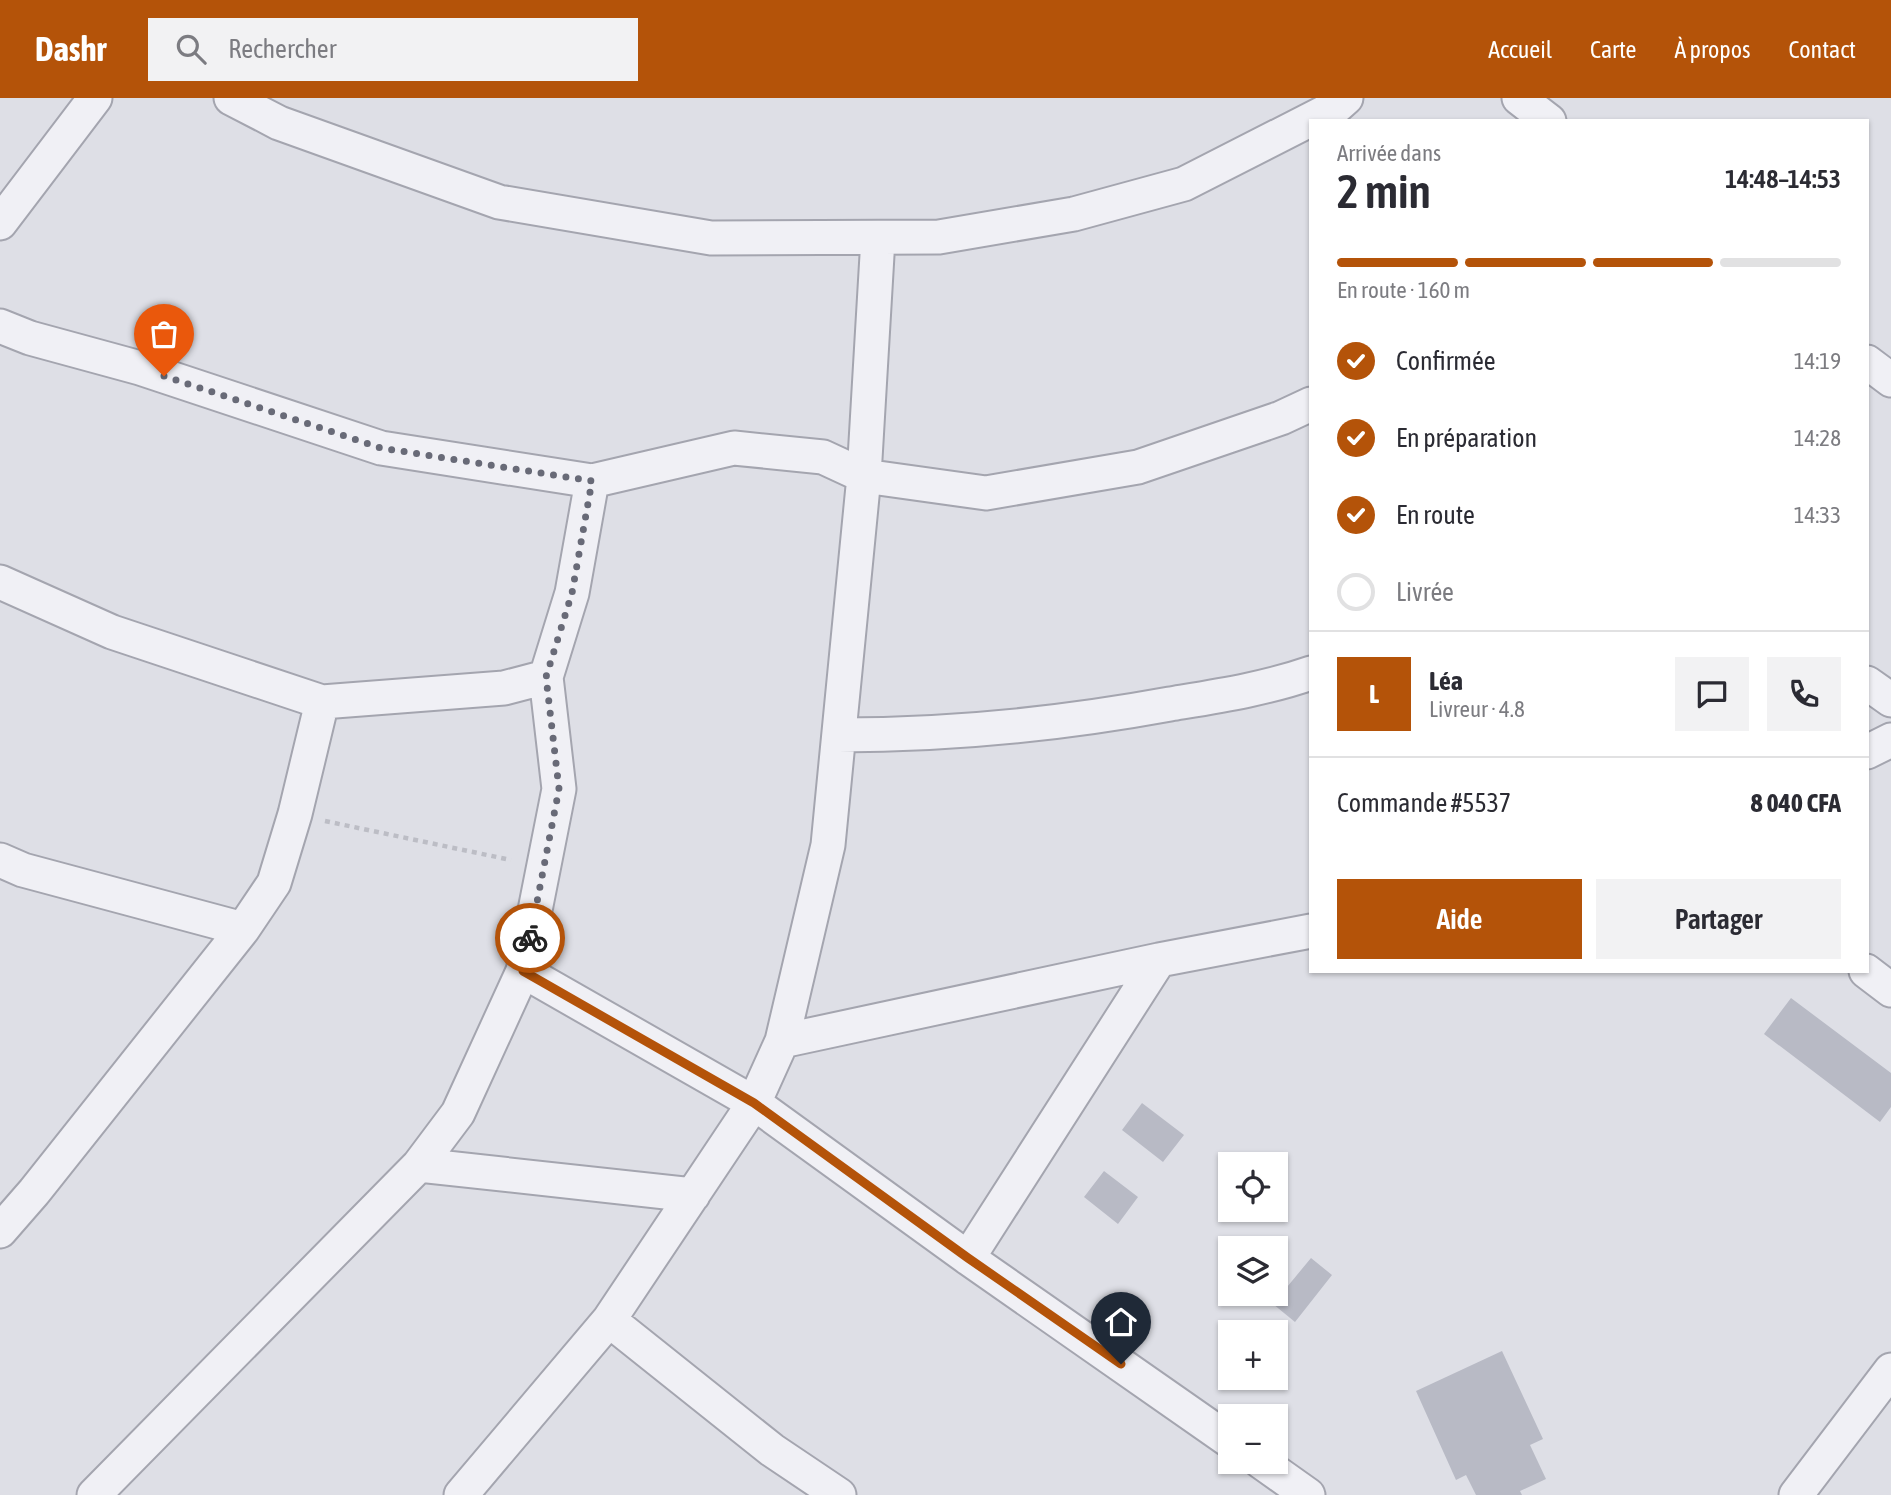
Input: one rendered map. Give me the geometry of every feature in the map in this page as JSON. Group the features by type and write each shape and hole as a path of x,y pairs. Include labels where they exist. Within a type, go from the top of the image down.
{"street":[{"path":"0,223 95,98"},
{"path":"230,98 279,123 499,202 710,238 939,237 1061,216 1184,184 1309,120"},
{"path":"1312,119 1337,106 1346,98"},
{"path":"1519,98 1546,119"},
{"path":"461,1495 609,1320 754,1103 782,1041 828,845 864,475 878,238"},
{"path":"0,326 30,338 140,368 381,448 592,481 734,448 822,457 864,475 986,493 1138,467 1281,418 1309,405"},
{"path":"94,1495 419,1165 458,1113 523,971 559,789 546,677 572,593 592,481"},
{"path":"0,582 112,632 322,702 504,688 546,677"},
{"path":"839,735 893,735 1090,719 1272,686 1309,674"},
{"path":"1869,684 1891,700"},
{"path":"0,1231 243,929 274,883 295,814 322,702"},
{"path":"1869,751 1891,740"},
{"path":"0,860 23,870 243,929"},
{"path":"782,1041 1159,960 1309,931"},
{"path":"968,1258 1159,960"},
{"path":"523,971 754,1103 968,1258 1218,1433"},
{"path":"1869,973 1891,989"},
{"path":"419,1165 693,1195"},
{"path":"609,1320 772,1450 839,1495"},
{"path":"1796,1495 1891,1370"},
{"path":"1278,1474 1308,1495"}],"path":[{"path":"295,814 543,867"}],"building":[{"path":"1791,998 1891,1073 1891,1107 1880,1122 1764,1034"},
{"path":"1142,1103 1184,1135 1163,1162 1122,1130"},
{"path":"1104,1171 1138,1197 1118,1224 1084,1197"},
{"path":"1311,1258 1332,1275 1295,1322 1275,1306 1288,1306 1288,1286"},
{"path":"1502,1351 1543,1439 1530,1445 1546,1479 1520,1491 1522,1495 1476,1495 1466,1475 1456,1480 1416,1391"}],"way so far":[{"path":"164,376 381,448 592,481 572,593 546,677 559,789 530,938"}],"route":[{"path":"530,938 523,971 754,1103 968,1258 1121,1364"}]}
